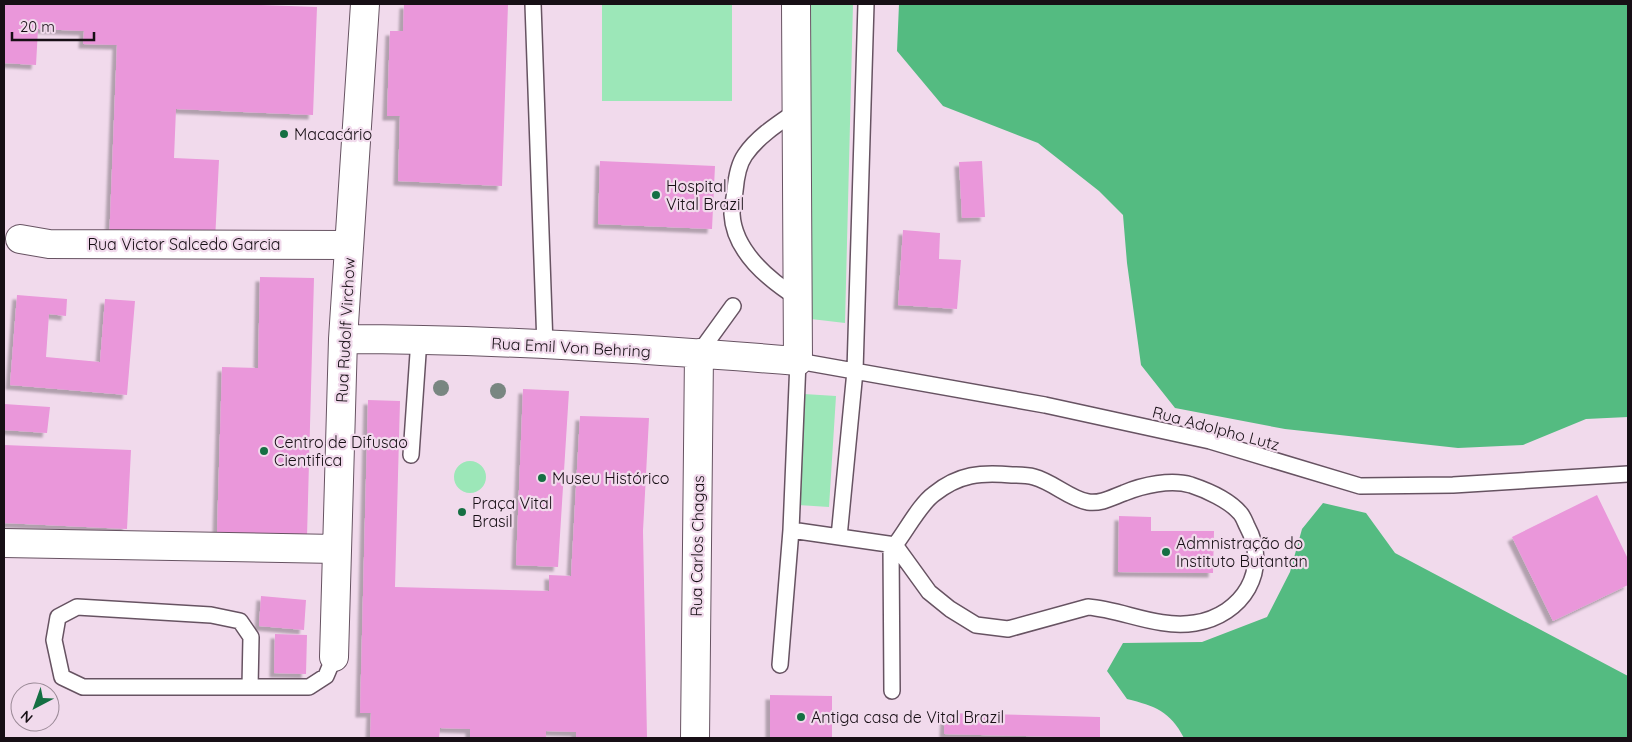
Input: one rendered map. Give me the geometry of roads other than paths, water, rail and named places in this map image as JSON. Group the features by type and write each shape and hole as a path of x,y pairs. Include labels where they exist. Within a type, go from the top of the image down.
{"street":[{"name":"Rua Rudolf Virchow","path":"334,658 343,339 365,4"},
{"path":"796,4 798,361"},
{"name":"Rua Victor Salcedo Garcia","path":"20,239 49,244 349,245"},
{"name":"Rua Emil Von Behring","path":"343,339 419,339 699,353 798,361"},
{"name":"Rua Carlos Chagas","path":"695,738 699,353"},
{"path":"4,543 337,549"}],"lane":[{"path":"533,4 545,346"},
{"path":"839,537 855,371 866,4"},
{"path":"798,110 755,142 744,156 736,176 732,215 740,241 755,265 778,286 798,299"},
{"path":"699,353 733,306"},
{"path":"412,455 419,339"},
{"path":"780,665 791,530 798,361"},
{"name":"Rua Adolpho Lutz","path":"798,361 1044,405 1210,442 1360,486 1453,484 1628,474"},
{"path":"791,530 893,545 929,592 950,609 976,625 1008,629 1088,607 1101,608 1150,622 1194,623 1218,617 1238,604 1252,581 1257,560 1254,538 1240,512 1221,499 1189,485 1160,483 1127,492 1103,502 1090,503 1079,500 1060,487 1034,476 985,473 960,478 932,495 893,545 892,691"},
{"path":"250,687 251,637 240,621 211,616 77,607 58,617 54,640 62,677 83,687 250,687 309,686 326,676 334,658"}],"place":[{"name":"Macacário","path":"284,134"},
{"name":"Hospital Vital Brazil","path":"656,195"},
{"name":"Centro de Difusao Cientifica","path":"264,451"},
{"name":"Museu Histórico","path":"542,478"},
{"name":"Praça Vital Brasil","path":"462,512"},
{"name":"Admnistração do Instituto Butantan","path":"1166,552"},
{"name":"Antiga casa de Vital Brazil","path":"801,717"}]}
